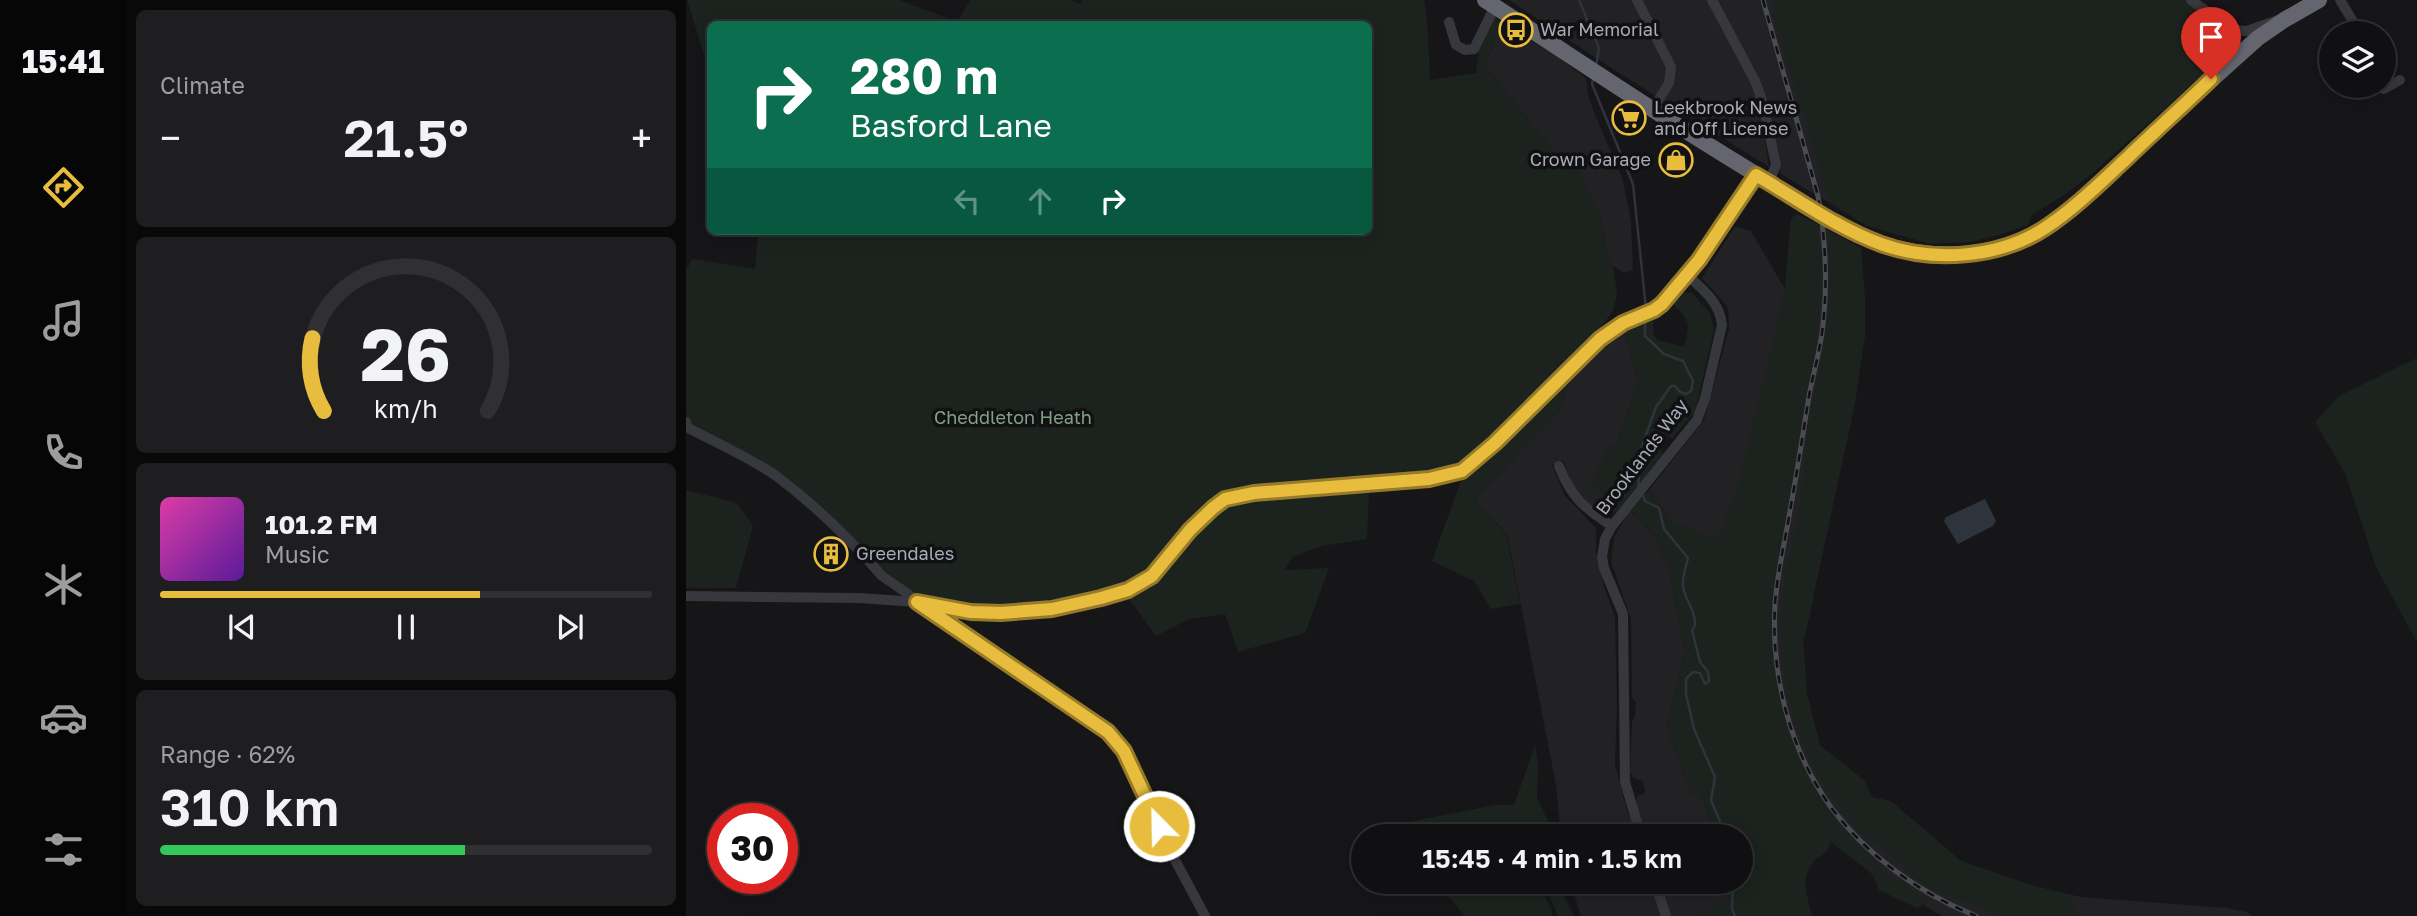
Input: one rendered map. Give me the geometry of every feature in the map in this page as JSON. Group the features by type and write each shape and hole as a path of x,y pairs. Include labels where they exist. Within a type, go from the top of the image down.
{"highway":[{"path":"1490,3 1653,109 1863,237 1883,245 1922,253 1972,254 2009,244 2043,229 2077,204 2259,38 2319,0"}],"street":[{"path":"1637,0 1671,67 1669,83 1653,109"},
{"path":"686,597 859,598 917,602 971,612 1038,611 1128,590 1152,576 1190,530 1225,499 1254,493 1429,479 1462,471 1495,443 1600,339 1623,323 1662,304 1724,224 1776,165 1762,100 1755,81 1712,0"},
{"path":"2191,0 2226,26 2240,32 2274,20 2284,20"},
{"path":"2340,0 2353,21"},
{"path":"1449,22 1456,45 1465,50 1474,49 1481,38 1490,3"},
{"name":"Brooklands Way","path":"1638,824 1625,782 1623,614 1602,557 1605,538 1612,526 1702,410 1722,325 1718,307 1687,275"},
{"path":"686,422 688,428 774,475 824,515 882,576 1112,735 1124,751 1167,845 1205,916"},
{"path":"1559,466 1575,499 1612,526"},
{"path":"1659,894 1665,916"}],"shaded area":[{"path":"1509,0 1782,0 1841,204 1830,203 1781,174 1757,89 1769,167"},
{"path":"1505,26 1556,56 1586,78 1595,115 1623,180 1631,221 1633,270 1624,273 1613,266 1607,254 1601,217 1575,166 1555,154 1484,64 1494,39"},
{"path":"1797,214 1861,248 1865,301 1865,335 1855,403 1803,644 1807,694 1820,745 1830,767 1961,861 2034,886 2081,897 2227,908 2247,912 2252,916 1942,916 1923,905 1917,908 1820,832 1718,539 1673,523 1649,490 1704,420 1729,329 1728,307 1702,278 1735,226 1751,231 1785,289 1791,219"},
{"path":"1623,327 1638,383 1617,443 1608,448 1603,462 1610,500 1602,512 1587,502 1572,485 1563,460 1552,465 1565,496 1596,528 1596,552 1615,618 1615,764 1628,815 1632,814 1635,824 1560,824 1556,785 1507,534 1474,500 1562,407 1570,375 1604,340"},
{"path":"1985,499 1996,521 1993,526 1958,544 1944,521 1946,517"},
{"path":"1630,510 1654,535 1669,569 1685,650 1667,726 1690,793 1699,792 1712,824 1640,824 1635,807 1637,797 1645,792 1643,781 1634,778 1630,773 1632,721 1635,717 1636,702 1632,698 1631,619 1611,562 1614,537"},
{"path":"1574,894 1656,894 1662,916 1581,916"},
{"path":"1662,894 1726,894 1726,898 1698,916 1669,916"}],"green space":[{"name":"Cheddleton Heath","path":"687,0 899,0 958,20 971,0 1071,0 1080,4 1083,0 1424,0 1430,80 1476,73 1480,43 1495,17 1505,26 1484,64 1555,154 1575,166 1601,217 1617,294 1613,311 1590,342 1542,392 1458,466 1424,476 1234,490 1222,494 1210,502 1149,573 1128,585 1097,595 1030,605 976,604 918,594 884,574 829,515 691,425 686,413 686,270 693,259 755,269 758,235 1372,235 1372,21 707,21 707,63"},
{"path":"1772,0 2187,0 2240,41 2094,172 2032,215 2028,225 1970,242 1931,244 1867,226 1830,203 1773,15"},
{"path":"1797,214 1818,224 1822,269 1819,325 1772,602 1772,648 1787,729 1817,790 1837,822 1884,871 1930,902 1917,908 1879,890 1872,874 1831,842 1807,873 1806,891 1812,916 1698,916 1726,898 1726,894 1753,894 1753,824 1712,824 1699,792 1690,793 1667,726 1685,650 1669,569 1654,535 1630,510 1649,490 1673,523 1718,538 1737,489 1785,290 1791,219"},
{"path":"1828,230 1861,248 1865,335 1851,422 1803,644 1807,694 1820,745 1864,780 1872,797 1891,801 1961,861 2034,886 2068,894 2075,911 2081,916 2001,916 1930,888 1911,876 1900,862 1856,830 1822,783 1798,732 1790,707 1782,661 1780,614 1787,560 1790,556 1803,484 1808,424 1826,327 1829,293"},
{"path":"1682,293 1692,293 1710,313 1714,330 1695,412 1672,438 1664,433 1657,443 1663,454 1617,511 1605,517 1602,512 1610,499 1590,484 1608,448 1617,443 1638,383 1623,327 1654,314 1653,334 1657,340 1684,347 1686,319 1673,304"},
{"path":"2417,358 2417,642 2376,567 2345,473 2315,422 2339,396"},
{"path":"1570,375 1562,407 1474,500 1506,534 1520,604 1491,609 1474,581 1432,561 1462,478"},
{"path":"686,490 737,503 753,526 736,588 686,588"},
{"path":"1369,490 1367,539 1321,546 1292,557 1285,570 1329,568 1305,633 1238,652 1225,614 1189,619 1156,636 1127,596 1149,584 1214,511 1228,503 1254,498"},
{"path":"1535,745 1538,763 1537,799 1548,824 1410,824 1413,821 1495,805 1514,805"},
{"path":"1446,894 1543,894 1552,910 1552,916 1465,916"},
{"path":"1548,894 1563,894 1574,916 1558,916"}],"waterway":[{"path":"1579,0 1599,48 1596,66"},
{"path":"1593,79 1592,84 1633,184 1646,309"},
{"path":"1639,486 1637,460 1656,407 1671,386 1686,394 1691,391 1693,381 1683,361 1664,354 1645,336 1645,319"},
{"path":"1642,493 1645,501 1659,508 1664,529 1688,558 1683,586 1694,615 1695,626 1692,630 1700,662 1708,672 1709,681 1705,684 1700,673 1693,672 1686,679 1686,694 1694,729 1715,777 1711,800 1721,824"},
{"path":"1733,894 1732,909 1735,916"}],"railway":[{"path":"1763,0 1818,196 1825,264 1822,333 1776,593 1776,658 1786,710 1804,760 1816,784 1830,806 1860,841 1877,857 1915,884 1976,916"}],"place":[{"name":"War Memorial","path":"1516,30"},
{"name":"Leekbrook News and Off License","path":"1629,118"},
{"name":"Crown Garage","path":"1676,160"},
{"name":"Greendales","path":"831,554"}],"route":[{"path":"1159,826 1124,751 1108,732 917,602 971,612 1025,613 1101,598 1128,590 1152,576 1190,530 1225,499 1254,493 1429,479 1462,471 1495,443 1600,339 1623,323 1662,304 1699,260 1756,175 1843,226 1883,245 1922,253 1972,254 2021,240 2043,229 2077,204 2211,79"}]}
